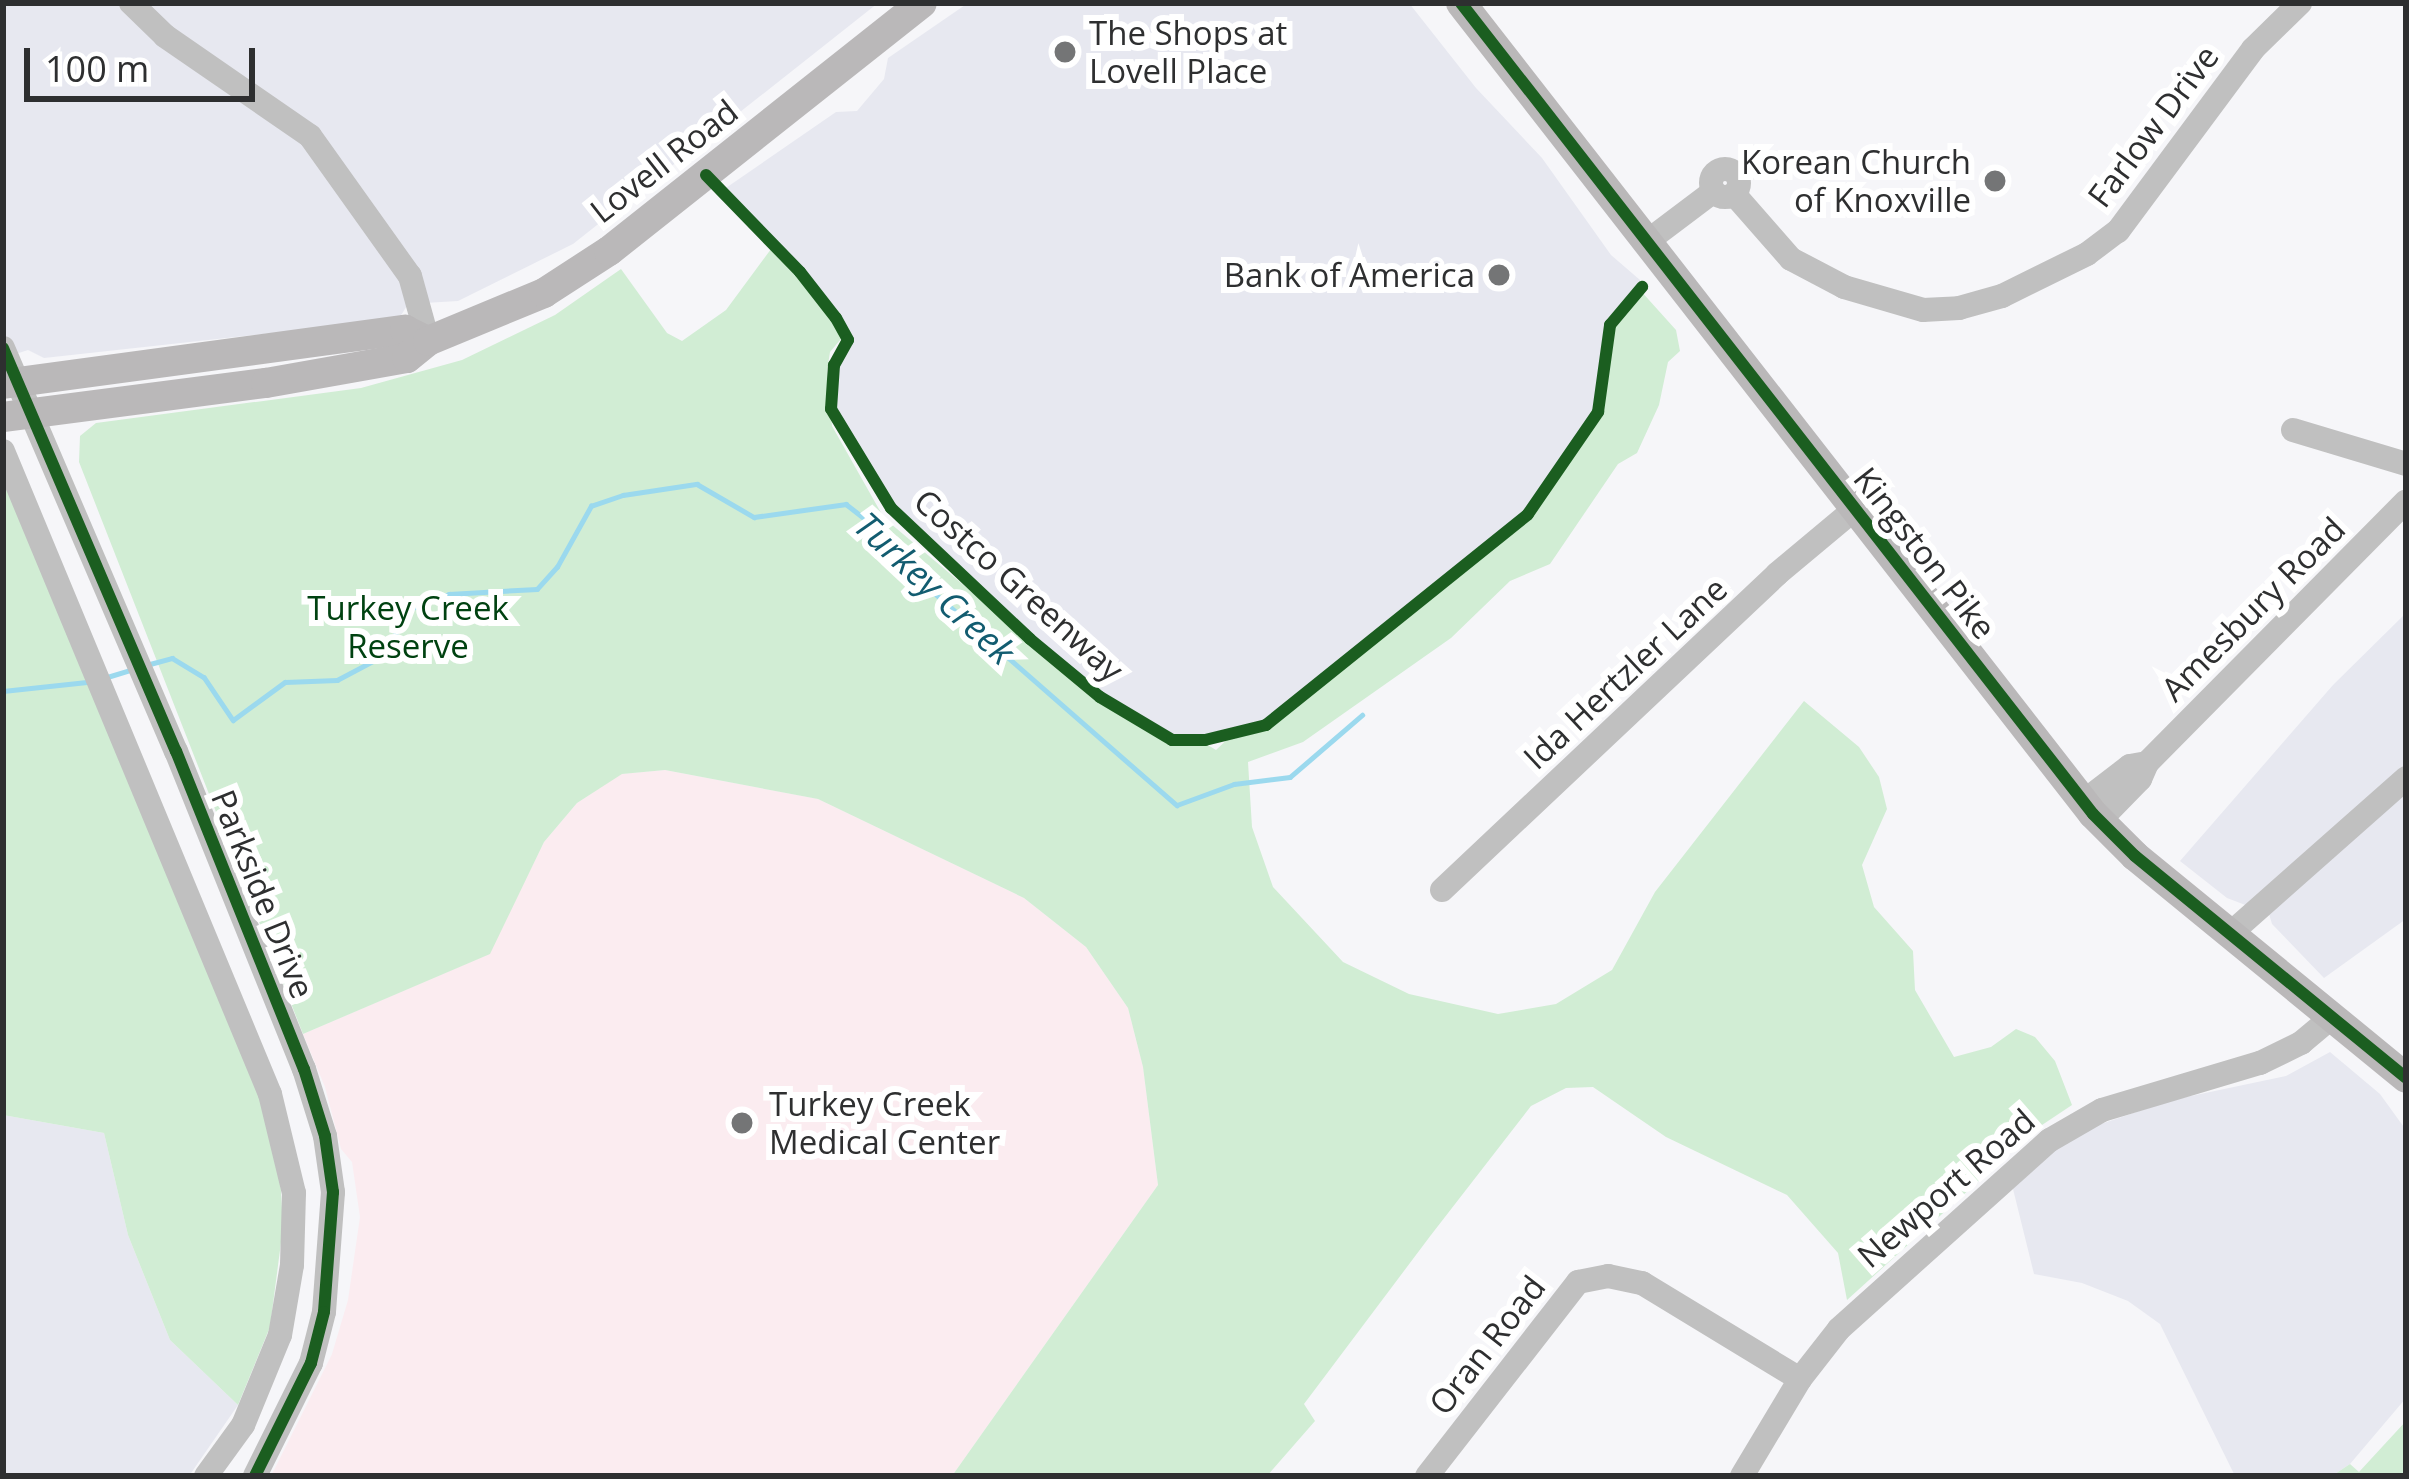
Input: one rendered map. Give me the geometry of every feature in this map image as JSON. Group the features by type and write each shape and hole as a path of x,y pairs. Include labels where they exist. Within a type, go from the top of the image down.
{"main road":[{"name":"Lovell Road","path":"18,415 290,379 407,358 428,341 544,293 609,251 922,3"},
{"name":"Kingston Pike","path":"1460,3 2091,811 2406,1078"},
{"name":"Lovell Road","path":"11,383 405,330 428,341"}],"street":[{"path":"131,3 165,35 310,136 410,275 428,341"},
{"name":"Farlow Drive","path":"1649,240 1724,192 1791,259 1844,287 1923,310 1959,308 2002,296 2087,254 2118,231 2253,49 2300,3"},
{"name":"Parkside Drive","path":"3,348 18,415 144,676 304,1069 325,1136 333,1192 324,1312 311,1363 255,1476"},
{"path":"2293,430 2406,464"},
{"path":"3,451 270,1094 294,1193 292,1265 280,1335 243,1425 206,1476"},
{"name":"Amesbury Road","path":"2091,811 2140,778 2147,763 2406,501"},
{"name":"Ida Hertzler Lane","path":"1442,890 1778,574 1856,508"},
{"path":"2231,933 2406,778"},
{"name":"Newport Road","path":"1745,1475 1800,1379 1883,1285 2072,1124 2260,1063 2301,1043 2332,1017"},
{"name":"Oran Road","path":"1427,1476 1578,1282 1608,1276 1642,1283 1800,1379"}],"shaded area":[{"path":"3,3 878,3 573,244 458,301 408,304 400,317 355,324 44,358 28,350 3,358"},
{"path":"968,3 1409,3 1476,88 1542,158 1611,255 1640,280 1642,288 1609,327 1598,412 1530,516 1265,728 1186,741 1157,735 1021,632 988,593 890,504 835,419 832,377 850,342 846,333 800,272 720,192 836,112 857,111 884,79 888,58"},
{"path":"2406,613 2406,919 2324,978 2272,924 2269,914 2227,898 2180,861 2333,685"},
{"name":"Turkey Creek Medical Center","path":"665,770 818,799 1024,898 1086,947 1128,1008 1143,1067 1158,1185 952,1476 271,1476 332,1354 348,1300 360,1217 352,1162 341,1149 325,1087 303,1034 489,954 544,842 577,803 621,774"},
{"path":"2330,1052 2380,1094 2406,1130 2406,1398 2350,1464 2332,1476 2235,1476 2160,1324 2128,1301 2082,1283 2034,1274 2013,1189 2056,1149 2092,1127 2172,1100 2286,1076"},
{"path":"3,1115 104,1133 128,1235 170,1340 238,1405 189,1476 3,1476"}],"green space":[{"name":"Turkey Creek Reserve","path":"774,245 846,333 830,352 827,371 832,426 884,518 1076,680 1160,738 1206,744 1216,750 1233,734 1265,728 1281,717 1530,516 1594,419 1609,327 1640,290 1676,330 1680,351 1668,362 1659,405 1637,453 1618,464 1550,564 1510,581 1451,638 1303,742 1248,762 1252,827 1273,887 1343,962 1409,994 1498,1014 1556,1004 1612,970 1655,892 1804,701 1859,747 1879,777 1887,809 1862,865 1874,907 1913,951 1915,990 1954,1057 1991,1047 2016,1029 2035,1037 2055,1061 2072,1105 2036,1129 1847,1300 1838,1253 1787,1195 1666,1137 1593,1087 1566,1088 1531,1106 1431,1235 1304,1404 1315,1421 1267,1476 952,1476 1158,1185 1143,1067 1128,1008 1086,947 1024,898 818,799 665,770 622,774 577,803 544,842 490,954 303,1034 79,462 80,436 96,423 361,388 462,360 555,315 621,269 667,333 682,341 726,310"},
{"path":"3,479 260,1092 280,1174 283,1227 270,1327 238,1405 170,1340 128,1235 104,1133 3,1115"},
{"path":"2406,1421 2406,1476 2332,1476 2350,1464 2359,1472"}],"waterway":[{"name":"Turkey Creek","path":"150,664 172,658 204,677 233,720 285,682 337,680 394,650 397,614 449,594 537,589 557,567 591,506 623,495 697,484 754,517 846,504 873,525 915,576 1177,805 1234,784 1290,777 1362,715"},
{"name":"Turkey Creek","path":"104,678 133,669"},
{"name":"Turkey Creek","path":"3,691 87,682"}],"cycle path":[{"path":"1461,3 2093,814 2135,856 2406,1078"},
{"name":"Costco Greenway","path":"706,175 800,272 836,318 848,340 834,365 831,409 891,508 1030,639 1100,697 1172,740 1205,740 1266,725 1528,514 1598,412 1610,325 1642,287"},
{"path":"3,348 176,751 304,1069 325,1136 333,1192 324,1312 311,1363 255,1476"}],"place":[{"name":"The Shops at Lovell Place","path":"1065,52"},
{"name":"Korean Church of Knoxville","path":"1995,181"},
{"name":"Bank of America","path":"1499,275"},
{"name":"Turkey Creek Medical Center","path":"742,1123"}]}
